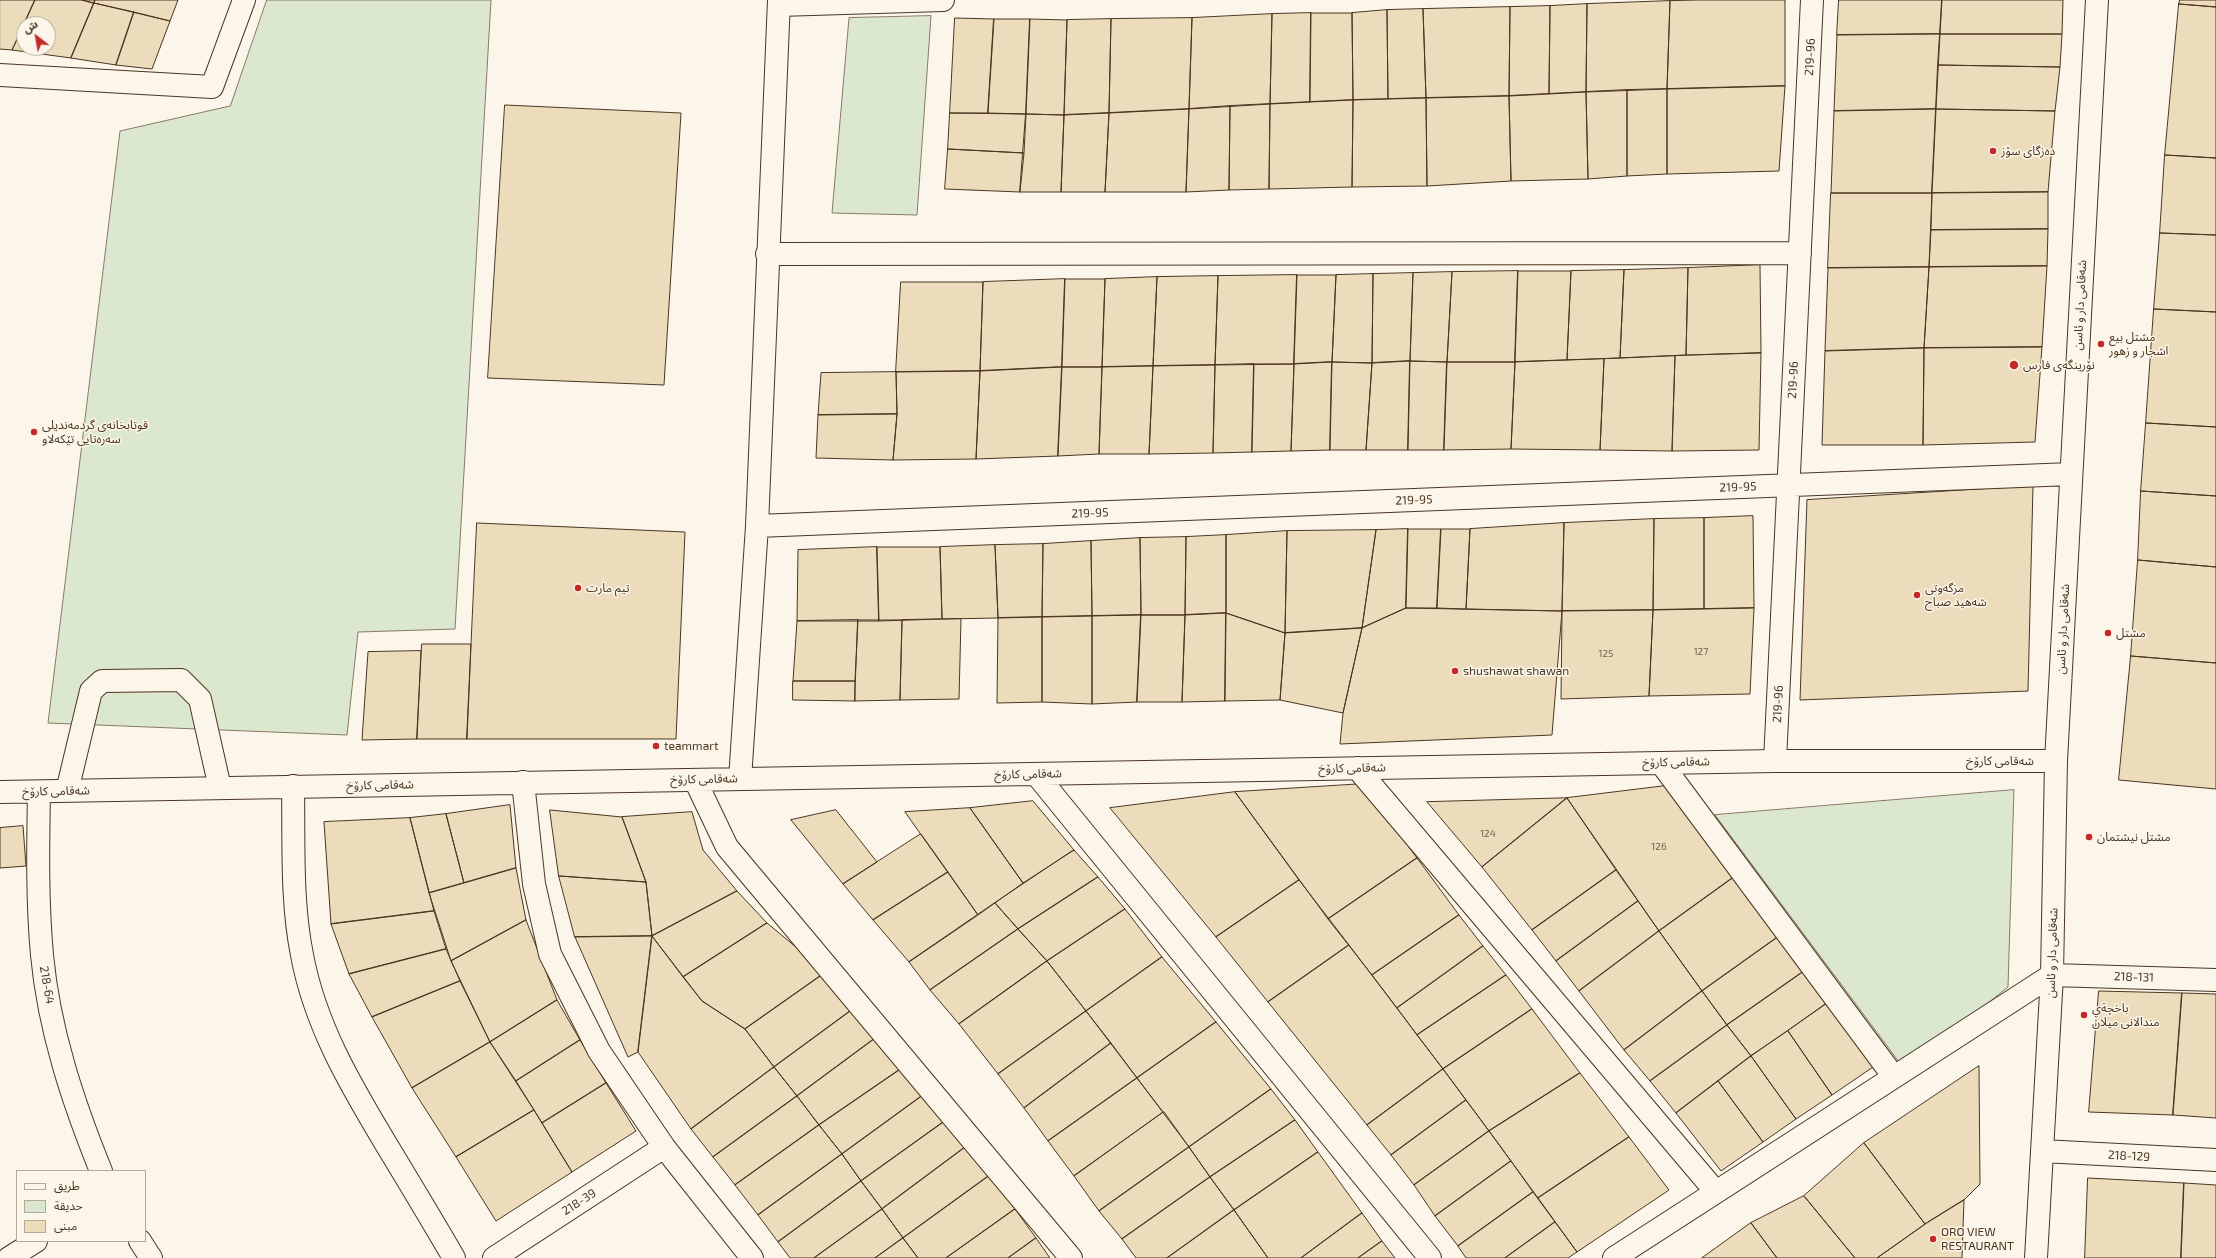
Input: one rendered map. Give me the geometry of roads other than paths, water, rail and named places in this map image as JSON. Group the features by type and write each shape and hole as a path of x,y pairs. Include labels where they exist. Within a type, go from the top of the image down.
{"street":[{"path":"0,75 212,88 244,0"},
{"path":"740,779 757,526 767,254 779,2 943,0"},
{"name":"219-96","path":"1775,761 1812,0"},
{"name":"شەقامی دار و ئاسن","path":"2036,1258 2052,975 2056,761 2096,0"},
{"path":"767,254 1800,253"},
{"name":"219-95","path":"757,526 2071,474"},
{"path":"67,791 91,691 102,681 180,680 200,699 220,788"},
{"name":"شەقامی کارۆخ","path":"0,792 1662,762 2056,761"},
{"path":"1662,762 1894,1077"},
{"path":"1357,768 1716,1192"},
{"path":"1036,774 1430,1258"},
{"path":"696,780 726,847 1071,1258"},
{"path":"523,782 534,884 550,954 599,1051 664,1147 752,1258"},
{"path":"293,786 295,915 302,956 312,997 326,1036 344,1074 454,1258"},
{"name":"218-64","path":"39,792 37,874 42,956 56,1038 79,1117 101,1170"},
{"path":"1614,1258 2052,975"},
{"name":"218-131","path":"2052,975 2216,980"},
{"name":"218-39","path":"494,1258 664,1147"},
{"name":"218-129","path":"2042,1151 2216,1160"},
{"path":"9,1258 34,1242"},
{"path":"141,1242 151,1258"}],"place":[{"name":"دەزگای سۆز","path":"1993,151"},
{"name":"مشتل بيع اشجار و زهور","path":"2101,344"},
{"name":"نۆرینگەی فارس","path":"2014,365"},
{"name":"قوتابخانەی گردمەندیلی سەرەتایی تێكەلاو","path":"34,432"},
{"name":"تيم مارت","path":"578,588"},
{"name":"مزگه‌وتی شه‌هید صباح","path":"1917,595"},
{"name":"مشتل","path":"2108,633"},
{"name":"shushawat shawan","path":"1455,671"},
{"name":"teammart","path":"656,746"},
{"name":"مشتل نيشتمان","path":"2089,837"},
{"name":"باخچةي مندالانى ميلان","path":"2084,1015"},
{"name":"ORO VIEW RESTAURANT","path":"1933,1239"}]}
